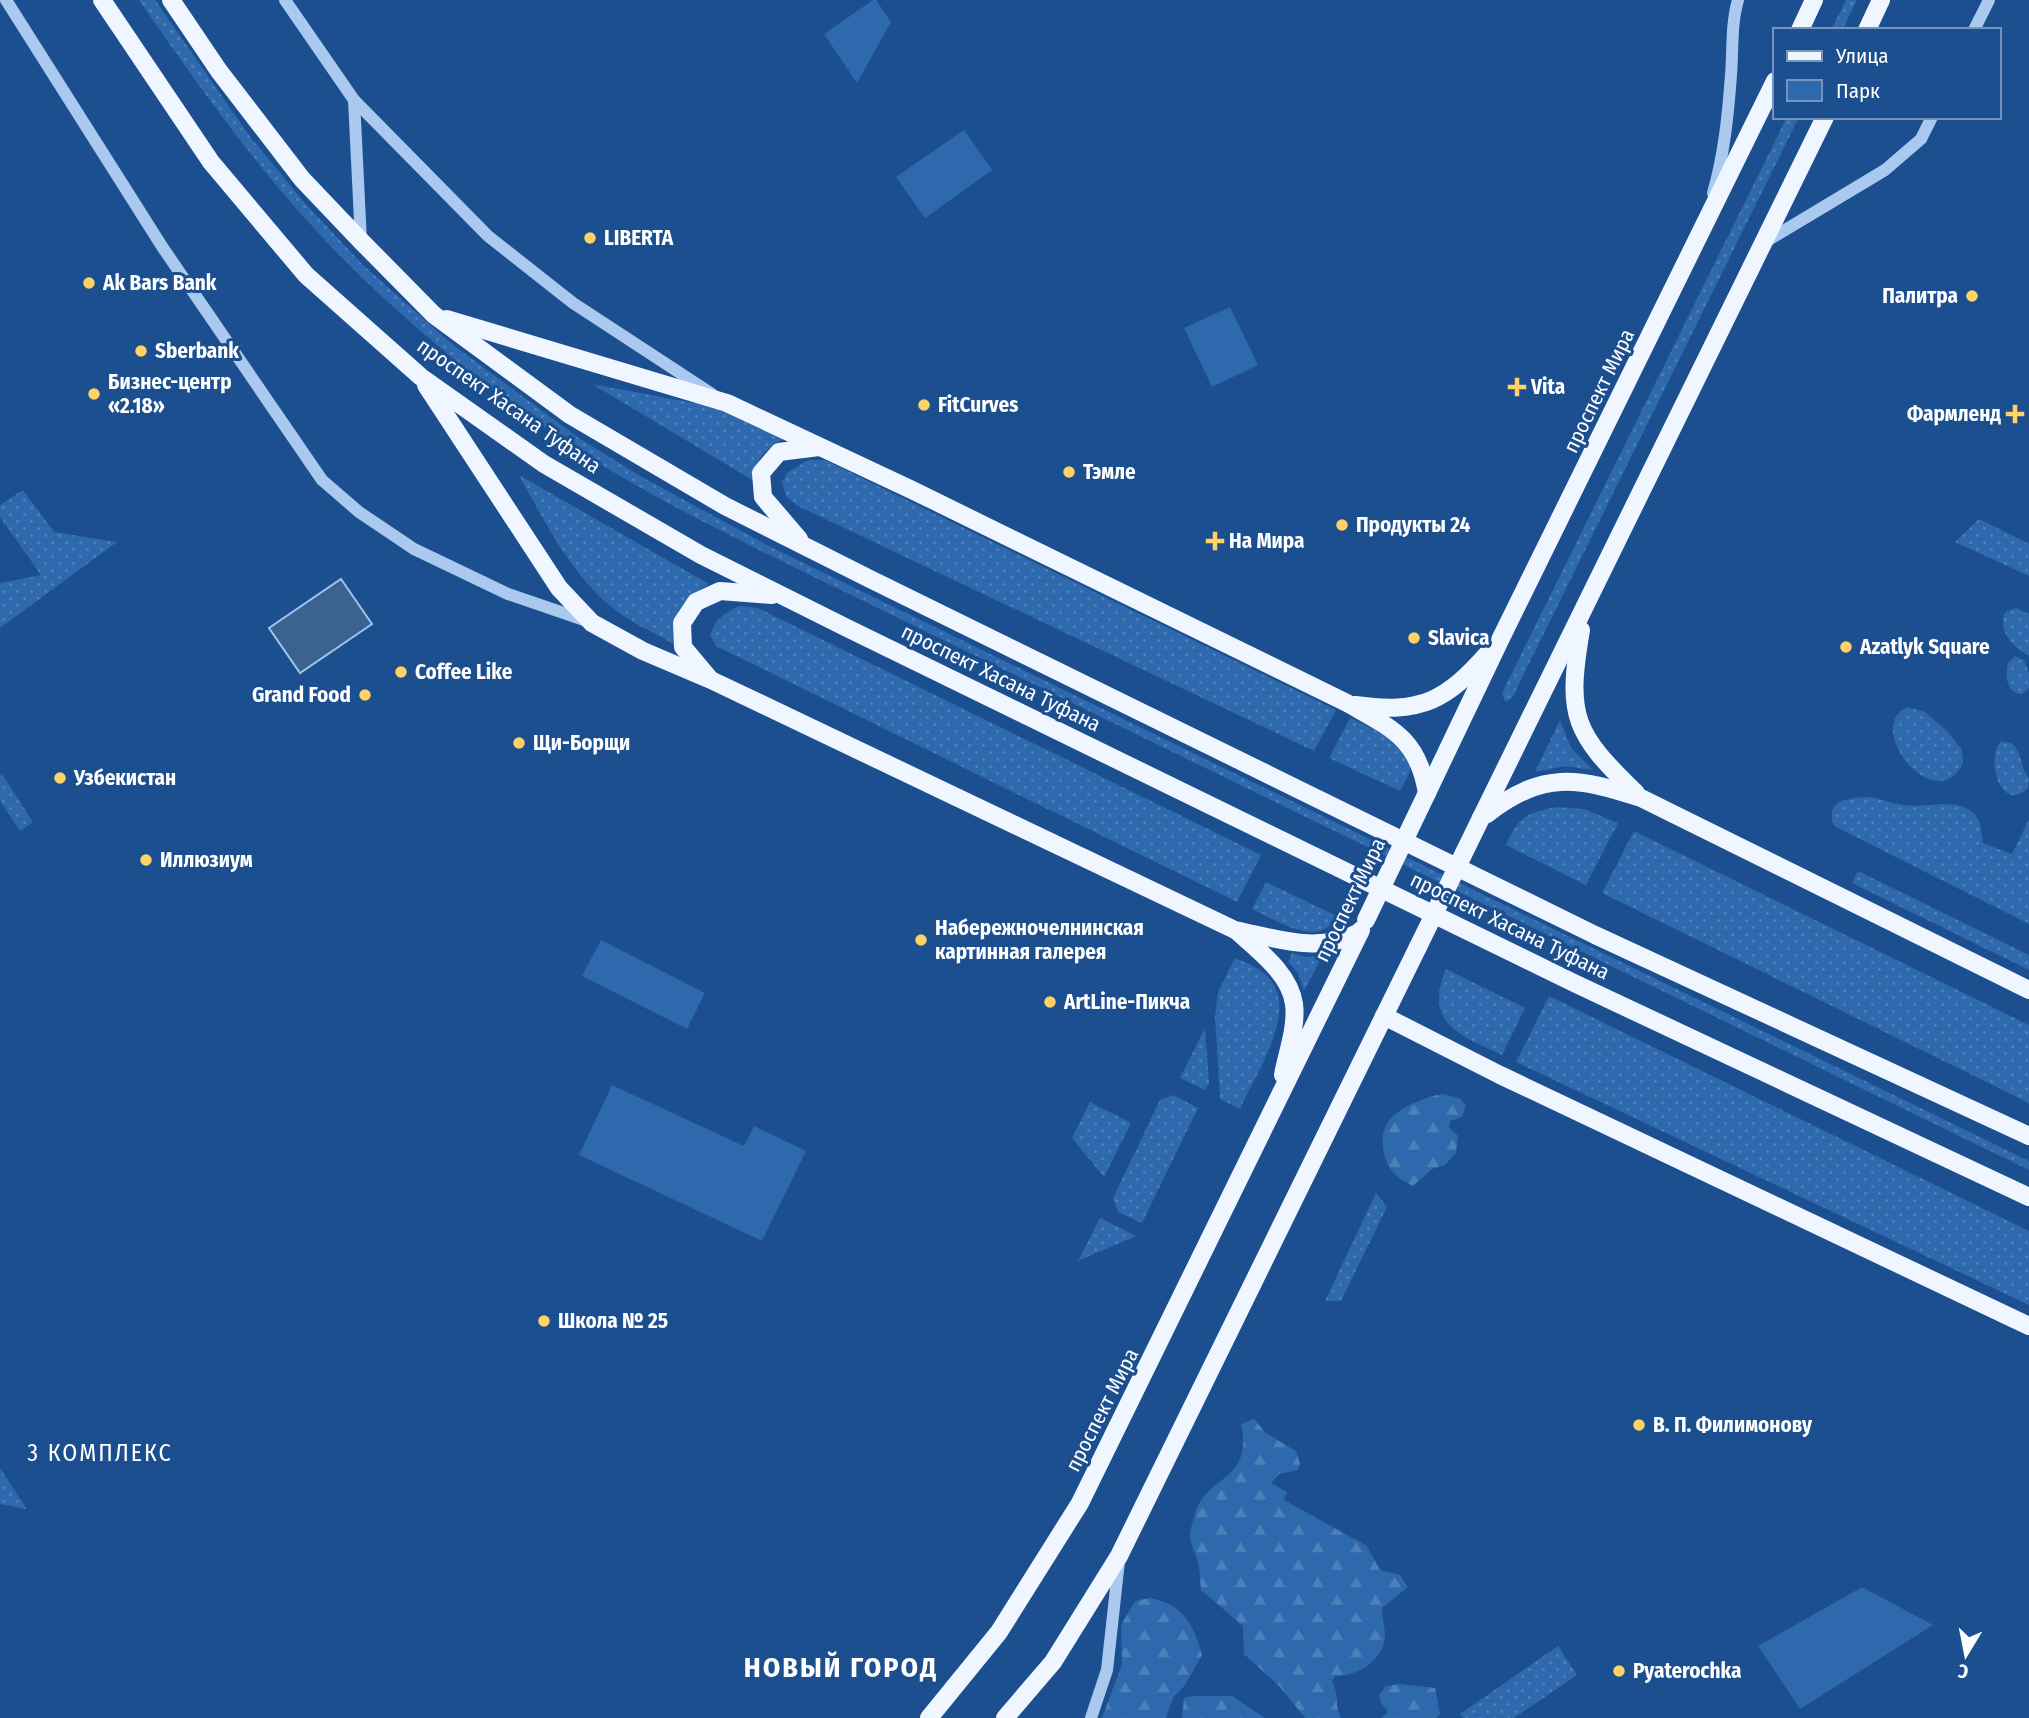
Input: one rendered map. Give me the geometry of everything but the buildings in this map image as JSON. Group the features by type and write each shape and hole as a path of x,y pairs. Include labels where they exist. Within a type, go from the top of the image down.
{"main road":[{"name":"проспект Хасана Туфана","path":"102,0 211,162 306,275 421,376 544,464 701,555 783,596 1574,983 2029,1197"},
{"name":"проспект Хасана Туфана","path":"171,0 219,71 302,179 361,241 434,315 570,415 725,506 806,547 1595,935 2029,1136"},
{"path":"1801,28 1814,0"},
{"path":"1868,28 1881,0"},
{"name":"проспект Мира","path":"929,1718 999,1632 1080,1503 1773,85"},
{"path":"1005,1718 1053,1662 1119,1556 1824,119"},
{"path":"434,315 727,403 819,447 1347,703 1398,734 1412,748 1424,770 1427,793"},
{"path":"421,376 559,588 592,623 643,652 711,680 1235,930 1316,945 1346,940 1363,926"},
{"path":"806,547 763,497 761,473 779,452 819,447"},
{"path":"711,680 684,647 682,623 696,602 720,591 783,596"},
{"path":"1584,608 1573,691 1578,717 1597,754 1641,798"},
{"path":"1347,703 1399,708 1435,700 1469,674 1501,638"},
{"path":"1481,818 1511,795 1549,783 1586,782 1641,798 2029,990"},
{"path":"1235,930 1265,956 1283,979 1294,1005 1292,1033 1277,1103"},
{"path":"1384,1016 1500,1075 2029,1326"}],"street":[{"path":"6,0 163,248 322,480 359,512 414,549 508,594 592,623"},
{"path":"285,0 354,100 488,236 573,303 727,403"},
{"path":"1703,232 1721,165 1728,111 1734,18 1738,0"},
{"path":"1975,28 1989,0"},
{"path":"354,100 361,241"},
{"path":"1765,242 1885,170 1921,139 1931,119"},
{"path":"1091,1718 1107,1670 1119,1556"}],"green space":[{"path":"139,0 155,0 251,138 305,203 362,264 452,344 579,438 640,476 769,546 2029,1161 2029,1170 765,553 618,475 533,419 460,364 358,273 295,207 253,157"},
{"path":"876,0 891,22 857,83 824,34"},
{"path":"1846,0 1857,0 1843,28 1832,28"},
{"path":"1786,119 1798,119 1512,698 1505,702 1502,693"},
{"path":"964,130 992,170 925,218 896,177"},
{"path":"1230,307 1258,365 1212,387 1184,328"},
{"path":"592,384 721,408 788,437 774,445 760,459 754,481"},
{"path":"808,460 825,460 1336,710 1314,751 796,505 786,496 782,482 788,472"},
{"path":"519,475 709,584 681,608 675,623 674,644 624,616 595,592 558,544"},
{"path":"23,490 54,532 117,542 0,628 0,583 41,575 0,517 0,505"},
{"path":"1979,519 2029,544 2029,576 1955,542"},
{"path":"740,606 758,608 1261,855 1237,902 716,646 710,635 715,624 725,614"},
{"path":"2016,608 2029,614 2029,655 2012,644 2003,625 2005,612"},
{"path":"2015,656 2024,660 2029,673 2029,688 2022,694 2013,691 2007,678 2008,663"},
{"path":"1908,707 1925,712 1948,732 1962,750 1963,763 1951,778 1936,781 1921,775 1908,764 1898,748 1893,732 1896,717"},
{"path":"1350,718 1388,738 1405,753 1410,771 1400,791 1329,758"},
{"path":"1560,720 1571,748 1593,770 1565,766 1535,772"},
{"path":"2001,741 2011,743 2015,747 2029,778 2028,788 2018,794 2010,795 1998,781 1995,760 1996,749"},
{"path":"2,774 33,822 20,831 0,801"},
{"path":"1866,797 1912,806 1945,804 1965,808 1979,821 1983,843 2012,854 2029,819 2029,924 1834,826 1832,810 1835,805 1845,800"},
{"path":"1557,807 1584,809 1618,823 1586,885 1506,845 1525,817"},
{"path":"1634,831 2029,1025 2029,1103 1602,893"},
{"path":"1858,871 2029,955 2029,970 1852,883"},
{"path":"1266,882 1337,916 1329,926 1320,931 1309,932 1273,920 1252,909"},
{"path":"601,940 705,993 687,1029 582,976"},
{"path":"1292,953 1306,957 1323,955 1304,991 1298,973 1288,962"},
{"path":"1235,958 1257,968 1268,977 1277,991 1279,1007 1272,1043 1240,1109 1220,1099 1215,1017 1218,992"},
{"path":"1446,969 1525,1008 1502,1055 1460,1034 1443,1015 1439,1003"},
{"path":"1549,996 2029,1231 2029,1305 1516,1062"},
{"path":"1205,1028 1209,1083 1205,1090 1180,1078"},
{"path":"612,1085 744,1146 754,1126 806,1151 762,1241 579,1155"},
{"path":"1443,1094 1459,1098 1466,1105 1462,1117 1450,1121 1449,1127 1458,1136 1456,1153 1445,1165 1432,1169 1413,1186 1392,1172 1388,1165 1383,1148 1384,1131 1392,1117 1403,1109 1422,1099"},
{"path":"1173,1095 1198,1108 1142,1223 1118,1212 1113,1198 1160,1100"},
{"path":"1090,1102 1131,1123 1104,1177 1072,1138"},
{"path":"1376,1193 1387,1207 1341,1301 1325,1301"},
{"path":"1100,1218 1136,1236 1078,1261"},
{"path":"1254,1419 1266,1433 1296,1451 1300,1464 1298,1470 1279,1474 1271,1483 1287,1492 1284,1500 1367,1546 1380,1570 1400,1575 1408,1587 1382,1608 1385,1637 1374,1660 1352,1674 1335,1676 1332,1681 1341,1718 1305,1718 1280,1687 1244,1654 1243,1626 1201,1590 1198,1562 1190,1539 1195,1514 1209,1491 1235,1467 1241,1457 1243,1443 1241,1424"},
{"path":"0,1468 27,1509 0,1504"},
{"path":"1862,1587 1933,1625 1800,1709 1758,1646"},
{"path":"1150,1598 1171,1605 1179,1611 1191,1625 1202,1655 1185,1685 1173,1698 1166,1718 1102,1718 1122,1664 1121,1625 1135,1601"},
{"path":"1558,1646 1577,1675 1514,1718 1463,1718 1460,1714"},
{"path":"1400,1684 1435,1688 1440,1714 1436,1718 1381,1718 1388,1712 1379,1695 1386,1686"},
{"path":"1232,1696 1265,1718 1182,1718 1184,1698"}],"shaded area":[{"path":"341,579 372,624 300,673 269,628"}],"place":[{"name":"LIBERTA","path":"590,238"},
{"name":"Ak Bars Bank","path":"89,283"},
{"name":"Палитра","path":"1972,296"},
{"name":"Sberbank","path":"141,351"},
{"name":"Vita","path":"1517,387"},
{"name":"Бизнес-центр «2.18»","path":"94,394"},
{"name":"FitCurves","path":"924,405"},
{"name":"Фармленд","path":"2015,414"},
{"name":"Тэмле","path":"1069,472"},
{"name":"Продукты 24","path":"1342,525"},
{"name":"На Мира","path":"1215,541"},
{"name":"Slavica","path":"1414,638"},
{"name":"Azatlyk Square","path":"1846,647"},
{"name":"Coffee Like","path":"401,672"},
{"name":"Grand Food","path":"365,695"},
{"name":"Щи-Борщи","path":"519,743"},
{"name":"Узбекистан","path":"60,778"},
{"name":"Иллюзиум","path":"146,860"},
{"name":"Набережночелнинская картинная галерея","path":"921,940"},
{"name":"ArtLine-Пикча","path":"1050,1002"},
{"name":"Школа № 25","path":"544,1321"},
{"name":"В. П. Филимонову","path":"1639,1425"},
{"name":"Pyaterochka","path":"1619,1671"}],"district":[{"name":"3 КОМПЛЕКС","path":"100,1453"},
{"name":"НОВЫЙ ГОРОД","path":"841,1667"}]}
